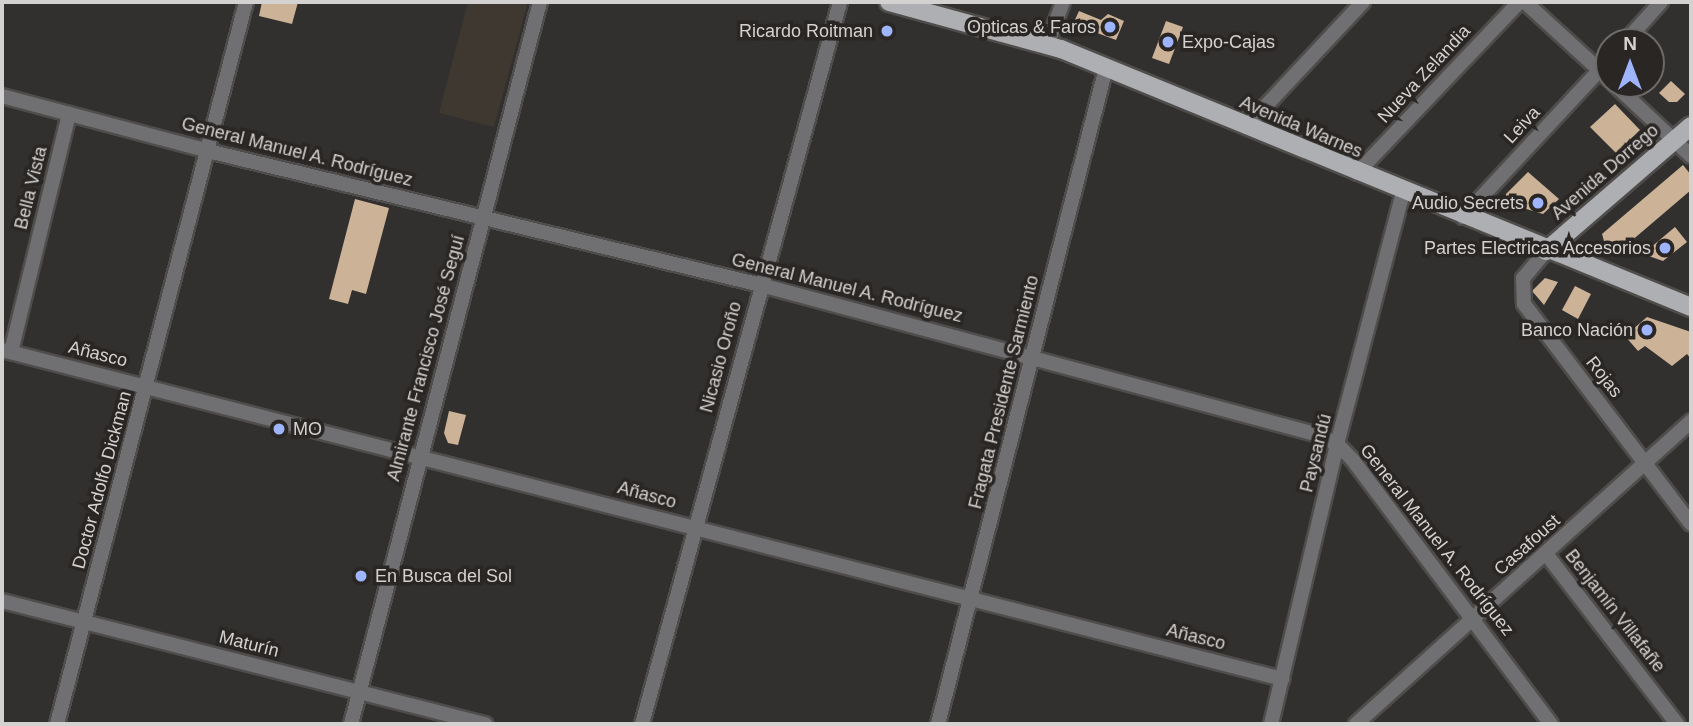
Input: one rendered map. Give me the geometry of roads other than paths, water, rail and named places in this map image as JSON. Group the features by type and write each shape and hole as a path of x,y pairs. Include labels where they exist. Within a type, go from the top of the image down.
{"main road":[{"name":"Avenida Warnes","path":"889,2 1047,45 1463,217 1691,307"},
{"name":"Avenida Dorrego","path":"1546,250 1691,126"}],"street":[{"name":"Doctor Adolfo Dickman","path":"57,724 246,2"},
{"name":"Almirante Francisco José Seguí","path":"351,724 540,2"},
{"name":"Nicasio Oroño","path":"642,724 840,2"},
{"path":"1047,45 1063,2"},
{"path":"1246,127 1363,2"},
{"name":"Nueva Zelandia","path":"1357,173 1519,2"},
{"path":"1525,2 1595,61"},
{"path":"1638,28 1661,2"},
{"name":"Fragata Presidente Sarmiento","path":"938,724 1106,68"},
{"name":"Leiva","path":"1463,217 1595,81"},
{"name":"General Manuel A. Rodríguez","path":"2,96 208,151 761,285 1296,427 1337,444 1474,618 1552,724"},
{"path":"1630,98 1691,156"},
{"name":"Bella Vista","path":"6,351 69,114"},
{"name":"Paysandú","path":"1272,724 1337,444 1403,192"},
{"name":"Rojas","path":"1546,250 1523,278 1524,304 1691,524"},
{"name":"Añasco","path":"6,351 1282,679"},
{"name":"Casafoust","path":"1356,724 1547,555 1644,461 1691,421"},
{"name":"Benjamín Villafañe","path":"1547,555 1677,724"},
{"name":"Maturín","path":"2,601 486,724"},
{"path":"1685,724 1691,719"}],"place":[{"name":"Opticas & Faros","path":"1110,27"},
{"name":"Ricardo Roitman","path":"887,31"},
{"name":"Expo-Cajas","path":"1168,42"},
{"name":"Audio Secrets","path":"1538,203"},
{"name":"Partes Electricas Accesorios","path":"1665,248"},
{"name":"Banco Nación","path":"1647,330"},
{"name":"MO","path":"279,429"},
{"name":"En Busca del Sol","path":"361,576"}]}
